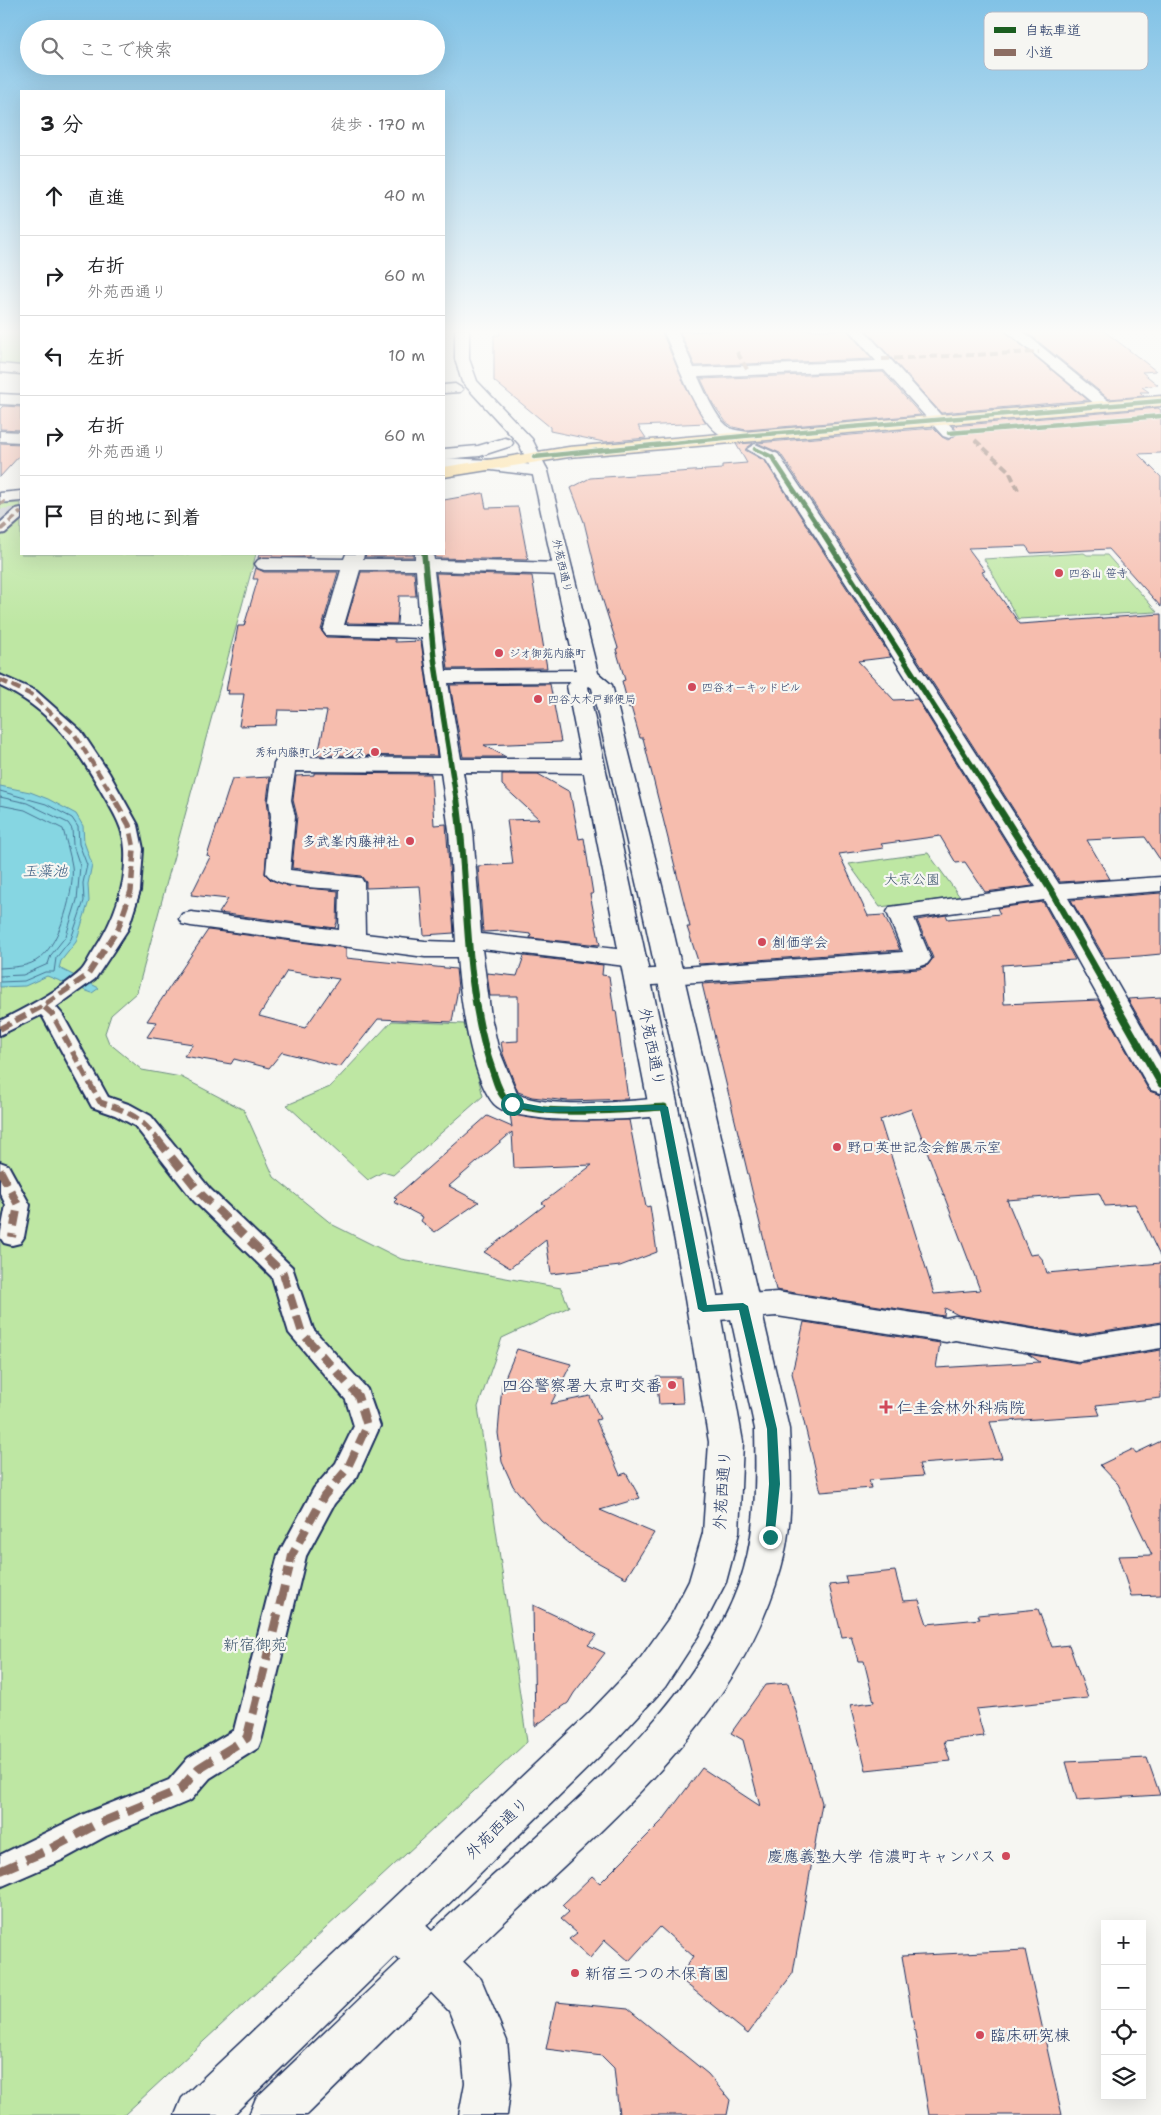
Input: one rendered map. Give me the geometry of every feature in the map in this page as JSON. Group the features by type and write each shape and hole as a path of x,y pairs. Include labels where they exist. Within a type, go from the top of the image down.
{"highway":[{"path":"445,483 537,464 861,429"},
{"path":"749,442 1003,429"},
{"path":"445,472 491,465"}],"street":[{"name":"外苑西通り","path":"199,2115 602,1727 652,1675 685,1625 707,1582 721,1533 725,1491 726,1442 703,1309 664,1107 647,971 602,685 588,676 537,464 521,435 515,429"},
{"path":"722,429 749,442 772,457 793,488 827,543 886,628 1052,892 1161,1084"},
{"path":"944,429 949,433"},
{"path":"493,430 505,443 537,464"},
{"path":"0,436 20,438"},
{"path":"445,455 480,451 505,443"},
{"path":"445,455 506,455 537,464"},
{"path":"445,462 491,465 537,464"},
{"path":"0,530 20,513"},
{"path":"264,564 353,559 425,559 563,569"},
{"path":"353,559 333,631 431,632"},
{"path":"425,559 431,632 462,839 470,975 490,1065 505,1099 521,1107 544,1110 664,1107"},
{"name":"外苑西通り","path":"273,2115 431,1961 639,1765 692,1706 728,1649 757,1586 770,1537 774,1484 772,1429 743,1306 647,971 593,766 578,686 588,676"},
{"path":"438,677 588,676"},
{"path":"0,680 30,694 75,734 100,773 129,825 134,848 131,891 118,928 88,975 43,1006 0,1029"},
{"path":"352,940 352,884 285,877 278,873 283,816 280,800 285,764 593,766"},
{"path":"191,919 425,949 468,945 647,971 918,959 899,912 1052,892 1161,884"},
{"path":"0,1871 50,1849 96,1825 180,1790 199,1768 247,1738 292,1555 324,1496 347,1469 368,1426 358,1396 302,1333 283,1273 235,1229 202,1195 144,1122 100,1102 52,1014 43,1006"},
{"path":"0,1170 18,1205 12,1237"},
{"path":"703,1309 777,1304 946,1330 955,1328 1078,1349 1161,1336"},
{"path":"396,1926 465,1995 484,2041 488,2083 483,2115"}],"green space":[{"name":"新宿御苑","path":"20,503 20,555 256,555 137,992 111,1015 105,1033 109,1043 142,1070 181,1077 244,1110 274,1177 333,1225 401,1259 561,1288 569,1307 502,1338 478,1407 527,1742 124,2115 0,2115 0,504"},
{"path":"1084,553 1087,555 1107,555 1157,612 1018,619 984,559"},
{"name":"大京公園","path":"928,853 960,897 880,907 849,864"},
{"path":"392,1021 464,1024 483,1096 393,1175 383,1172 368,1180 287,1105 330,1087"}],"water":[{"name":"玉藻池","path":"0,786 30,792 48,799 76,814 83,826 84,842 92,864 88,884 89,901 76,942 61,961 59,968 99,988 92,993 47,976 25,986 0,987"}],"building":[{"path":"550,429 640,429 646,438 604,442 550,431"},
{"path":"925,429 934,429 948,440 959,433 955,429 1161,429 1161,453 1138,454 1161,477 1161,607 1109,549 1031,553 1026,546 968,548 985,571 982,572 1020,624 1161,614 1161,861 1145,837 1087,840 1110,879 1060,882 897,627 780,453 757,443"},
{"path":"0,443 20,444 20,455 0,477"},
{"path":"753,443 745,450 765,461 891,657 858,661 894,700 917,699 1033,886 985,892 965,862 956,863 940,836 881,844 884,848 839,854 868,916 884,915 900,950 699,964 687,927 690,927 643,738 640,738 631,707 629,708 622,681 625,680 616,649 618,648 603,601 584,522 571,488 590,478 722,469 722,465 747,463 736,444"},
{"path":"483,493 486,508 518,507 528,560 436,558 435,555 445,555 445,500"},
{"path":"259,555 309,555 309,557 258,558"},
{"path":"366,555 413,555 413,557 365,557"},
{"path":"256,568 264,572 338,572 321,630 326,637 395,639 395,642 421,641 437,756 318,755 327,711 278,710 276,725 239,726 244,694 228,694 229,690 226,691 238,626 244,626 258,579 253,579"},
{"path":"361,572 414,572 416,596 399,596 397,624 346,623"},
{"path":"436,573 532,576 547,668 448,669"},
{"path":"550,684 561,742 484,745 506,757 463,757 450,685"},
{"path":"314,773 431,774 434,825 446,824 454,933 424,935 420,886 366,888 366,882 361,876 292,868 297,816 293,800 296,776 314,775"},
{"path":"502,774 538,774 570,792 579,839 584,838 593,894 590,894 600,945 530,938 531,934 503,931 483,932 478,866 513,864 507,820 539,819 502,785"},
{"path":"270,777 267,800 269,816 265,874 271,880 288,886 338,891 337,922 335,928 219,913 228,899 191,895 210,857 207,856 232,779"},
{"path":"1161,893 1161,954 1140,956 1105,958 1071,900"},
{"path":"1043,902 1075,960 1002,965 1004,1004 1098,1000 1149,1091 1161,1095 1161,1258 1135,1204 1105,1206 1099,1193 1007,1200 1030,1255 1038,1254 1043,1260 1047,1273 1161,1263 1161,1322 1078,1335 958,1315 945,1308 944,1316 776,1290 702,984 919,969 928,965 933,958 917,920 946,915 948,919 1000,914 997,908","holes":["911,1109 980,1290 934,1294 880,1120"]},
{"path":"208,930 346,948 346,958 456,969 458,988 452,1022 378,1019 340,1067 282,1052 269,1068 234,1059 231,1064 184,1056 193,1044 147,1037 157,1022 147,1021","holes":["287,971 339,979 305,1028 259,1016"]},
{"path":"524,956 603,965 602,975 609,976 614,1011 616,1010 628,1099 568,1101 532,1097 518,1092 503,1054 501,1042 518,1041 518,996 490,996 487,973 517,976"},
{"path":"1161,997 1161,1056 1128,999"},
{"path":"510,1114 552,1121 629,1120 646,1207 650,1206 657,1252 620,1266 551,1274 546,1240 510,1268 484,1252 545,1205 542,1203 592,1165 514,1168 512,1132 449,1186 479,1202 435,1232 421,1221 423,1217 394,1202 397,1199 394,1198 487,1116 512,1127"},
{"path":"804,1322 940,1343 936,1368 1040,1362 1028,1354 1078,1363 1161,1350 1161,1398 1096,1405 1100,1415 990,1422 1002,1458 919,1464 923,1476 869,1480 871,1488 821,1492 792,1373"},
{"path":"517,1349 571,1364 551,1404 590,1396 600,1419 596,1420 620,1475 626,1473 640,1498 600,1510 654,1533 626,1578 581,1553 541,1520 513,1486 502,1462 498,1433 502,1385"},
{"path":"656,1377 681,1377 683,1403 659,1404"},
{"path":"1161,1441 1161,1595 1131,1596 1118,1556 1152,1555 1118,1484 1100,1465 1133,1449 1136,1453"},
{"path":"895,1571 903,1601 919,1600 927,1624 980,1619 978,1615 1038,1609 1052,1647 1069,1645 1088,1698 976,1709 984,1736 944,1741 950,1761 866,1770 850,1705 874,1702 864,1661 858,1661 851,1636 842,1637 829,1585 847,1583 845,1576"},
{"path":"533,1605 597,1635 588,1645 605,1653 568,1703 535,1726"},
{"path":"788,1683 822,1803 793,1973 748,2034 679,1978 693,1956 660,1927 629,1961 605,1940 590,1958 569,1939 577,1933 561,1919 569,1912 562,1905 592,1876 600,1883 663,1820 702,1768 760,1806 743,1740 731,1733 765,1685"},
{"path":"1147,1758 1160,1795 1077,1800 1066,1762"},
{"name":"臨床研究棟","path":"1025,1950 1062,2115 929,2115 902,1956"},
{"path":"556,2002 628,2009 708,2074 730,2100 727,2115 619,2115 614,2068 602,2056 546,2049"}],"tunnel":[{"path":"0,517 20,515"}],"marked path":[{"path":"975,440 1009,471 1018,490"},
{"path":"0,503 5,502"},
{"path":"0,530 20,513"},
{"path":"0,680 30,694 75,735 100,773 129,825 134,849 131,891 118,929 88,975 43,1006 52,1014 100,1102 123,1110 143,1121 202,1195 235,1229 283,1273 302,1333 358,1396 367,1426 347,1469 324,1496 292,1555 247,1738 199,1768 180,1790 95,1825 50,1849 0,1871"},
{"path":"0,1029 43,1006"},
{"path":"0,1170 18,1205 12,1237"}],"cycle path":[{"path":"534,457 831,429"},
{"path":"949,433 1003,429"},
{"path":"755,449 772,457 885,628 1052,892 1161,1084"},
{"path":"424,555 434,658 461,831 472,987 484,1047 499,1089 507,1100 535,1109 582,1111 664,1107"}],"place":[{"name":"四谷山 笹寺","path":"1059,573"},
{"name":"ジオ御苑内藤町","path":"499,653"},
{"name":"四谷オーキッドビル","path":"692,687"},
{"name":"四谷大木戸郵便局","path":"538,699"},
{"name":"秀和内藤町レジデンス","path":"375,752"},
{"name":"多武峯内藤神社","path":"410,841"},
{"name":"創価学会","path":"762,942"},
{"name":"野口英世記念会館展示室","path":"837,1147"},
{"name":"四谷警察署大京町交番","path":"672,1385"},
{"name":"仁圭会林外科病院","path":"886,1407"},
{"name":"慶應義塾大学 信濃町キャンパス","path":"1006,1856"},
{"name":"新宿三つの木保育園","path":"575,1973"},
{"name":"臨床研究棟","path":"980,2035"}],"route":[{"path":"512,1104 544,1110 664,1107 703,1309 743,1306 772,1429 774,1484 770,1537"}]}
